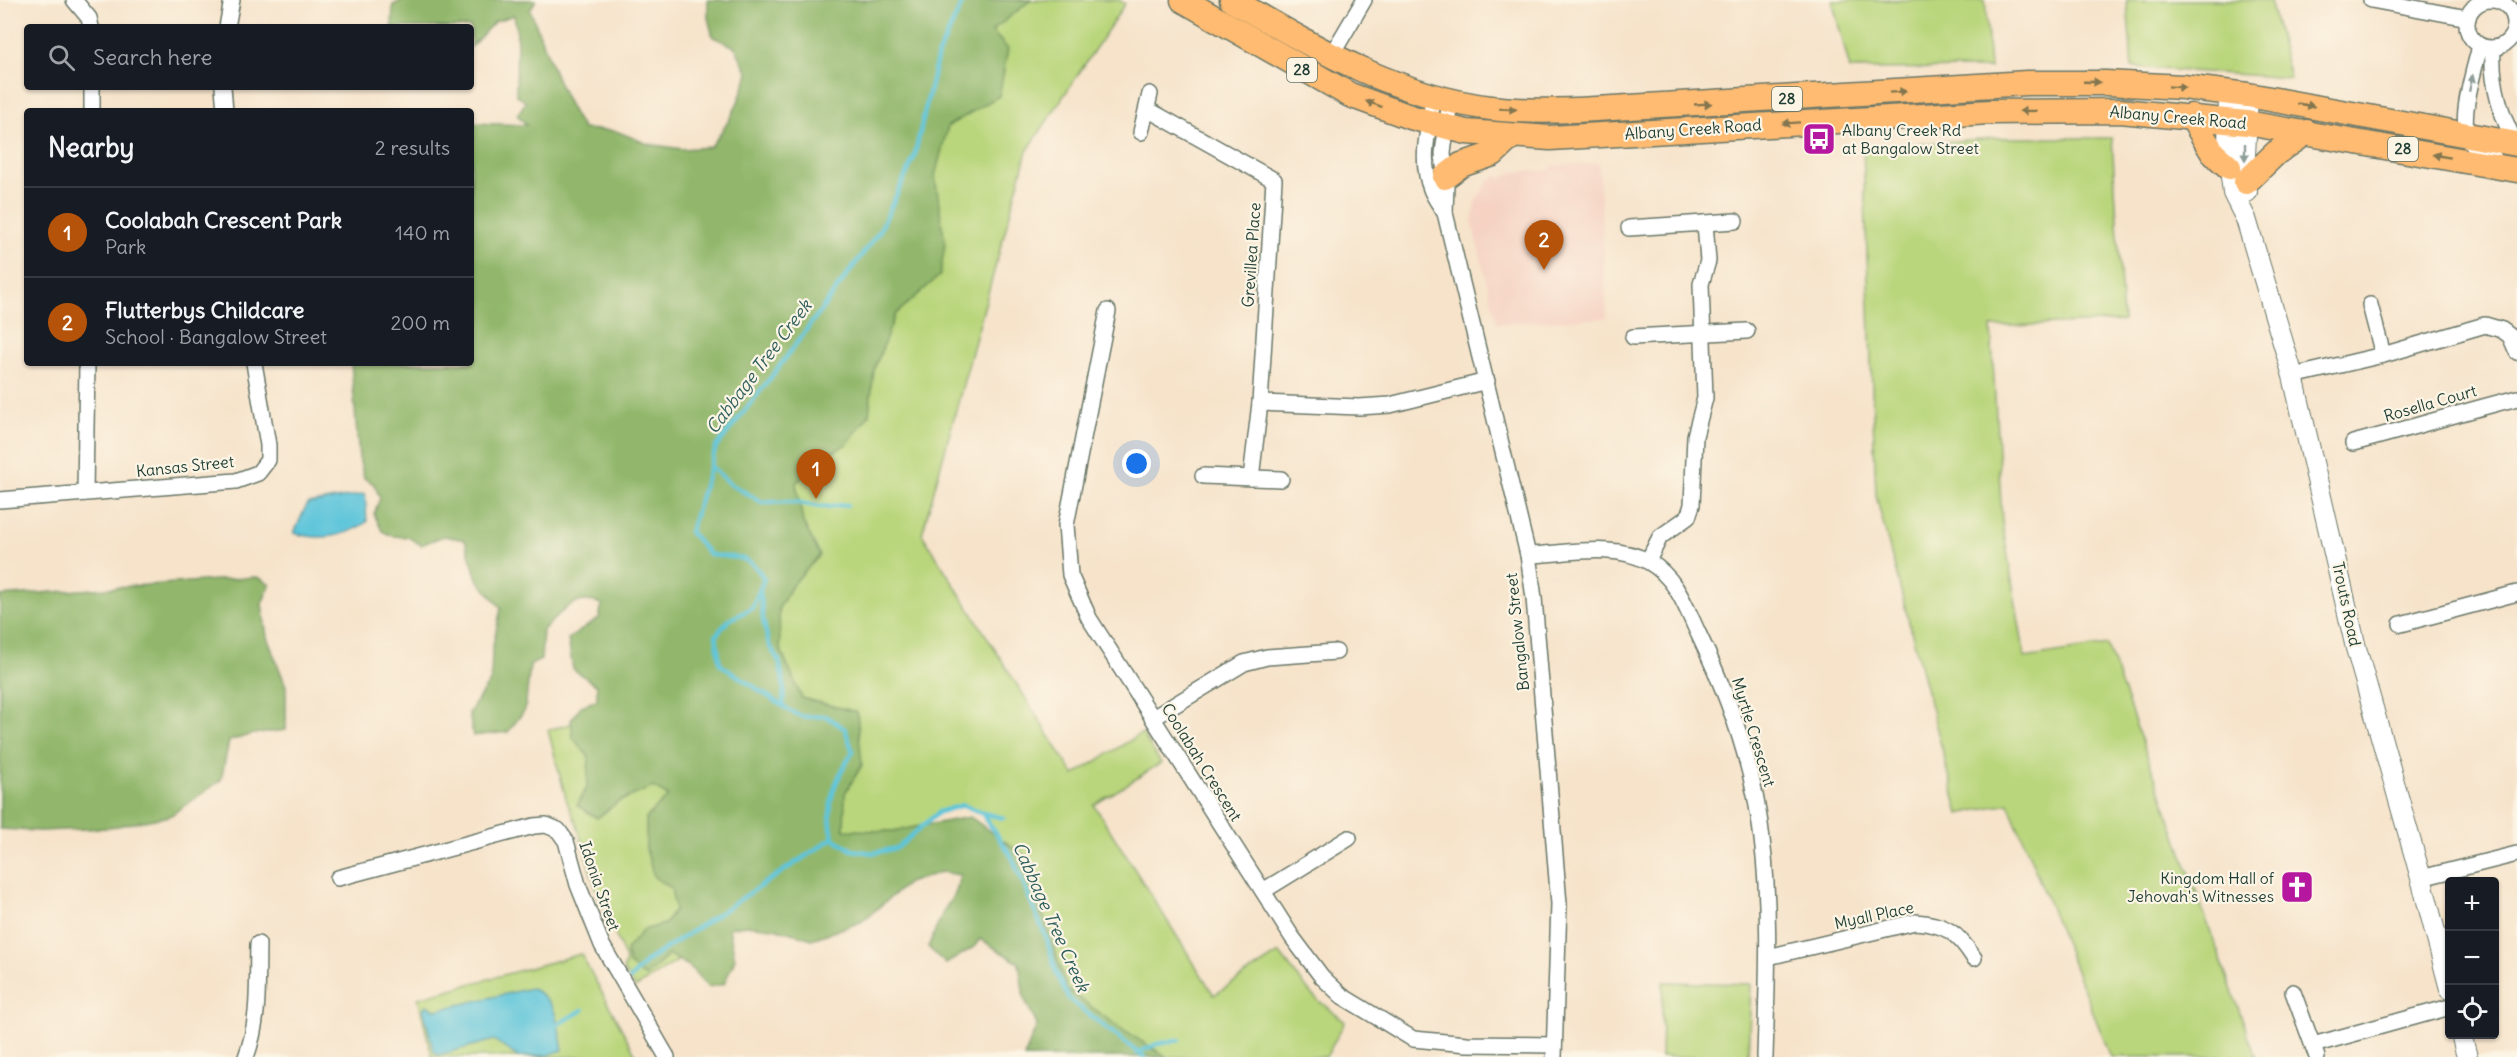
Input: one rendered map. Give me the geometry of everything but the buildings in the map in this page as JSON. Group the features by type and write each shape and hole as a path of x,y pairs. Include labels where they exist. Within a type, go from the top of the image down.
{"main road":[{"name":"Albany Creek Road","path":"1183,0 1343,92 1437,125 1466,132 1510,137 1570,137 1990,112 2099,110 2238,121 2508,168"},
{"name":"Albany Creek Road","path":"1232,0 1331,56 1380,79 1442,99 1493,108 1567,110 2062,82 2144,85 2239,94 2517,144"},
{"path":"2191,116 2212,153 2237,174 2276,153 2307,132"},
{"path":"1445,177 1461,165 1492,154 1510,137"}],"street":[{"path":"74,0 90,24"},
{"path":"228,24 232,0"},
{"path":"1331,56 1364,0"},
{"path":"2371,0 2468,18"},
{"path":"2487,47 2507,42 2516,28 2507,3 2488,0 2477,4 2468,18 2468,33 2487,47 2499,106 2517,144"},
{"path":"2487,47 2466,110 2467,135 2475,148 2492,154 2508,168"},
{"path":"92,90 92,108"},
{"path":"223,90 225,108"},
{"name":"Trouts Road","path":"2239,94 2237,174 2246,219 2294,376 2356,648 2449,985"},
{"name":"Bangalow Street","path":"1442,99 1437,125 1425,156 1431,188 1445,213"},
{"name":"Grevillea Place","path":"1141,132 1148,101 1274,180 1260,403 1251,478"},
{"name":"Bangalow Street","path":"1437,125 1443,153 1445,213 1528,555 1534,598 1559,904 1554,1051"},
{"path":"1629,228 1735,220"},
{"path":"1648,561 1660,537 1688,518 1692,505 1695,436 1706,398 1701,284 1708,261 1705,222"},
{"path":"2370,305 2383,355"},
{"name":"Coolabah Crescent","path":"1108,312 1066,525 1070,575 1089,618 1292,937 1322,977 1342,996 1413,1039 1554,1051"},
{"path":"2294,376 2383,355 2485,325 2502,330 2510,336 2516,349"},
{"path":"1633,337 1747,331"},
{"path":"86,493 87,366"},
{"name":"Kansas Street","path":"0,500 236,481 258,473 268,460 268,445 255,366"},
{"path":"1260,403 1359,407 1390,405 1487,381"},
{"name":"Rosella Court","path":"2353,443 2517,398"},
{"path":"1203,476 1281,479"},
{"name":"Myrtle Crescent","path":"1528,555 1602,551 1627,553 1648,561 1674,582 1717,672 1739,733 1755,796 1762,836 1767,897 1768,957 1765,1057"},
{"path":"2402,624 2517,593"},
{"path":"1153,718 1244,663 1267,657 1336,652"},
{"name":"Idonia Street","path":"338,878 534,826 546,825 558,830 566,841 578,885 602,945 667,1057"},
{"path":"1263,891 1348,838"},
{"path":"2421,878 2517,854"},
{"name":"Myall Place","path":"1768,957 1915,922 1932,923 1947,928 1963,941 1974,958"},
{"path":"245,1057 254,1037 258,944"},
{"path":"2293,992 2315,1051 2445,1009"},
{"path":"2462,1039 2467,1057"}],"shaded area":[{"path":"1599,163 1607,318 1497,324 1472,222 1477,198 1489,181 1498,175 1500,179 1514,172 1551,170 1551,165"}],"green space":[{"path":"403,0 536,0 530,10 560,86 583,129 616,131 648,144 682,149 710,147 733,112 748,73 735,47 713,37 708,18 708,0 1031,0 992,31 1008,49 999,96 948,126 935,176 945,244 940,275 895,315 874,370 869,415 847,444 828,455 796,483 803,522 820,555 793,584 779,608 780,648 802,698 857,712 862,765 845,793 844,830 893,831 970,817 1024,855 1067,989 1126,1032 1167,1057 1024,1057 1037,1025 1024,998 1019,963 980,939 974,947 946,964 928,947 944,910 956,892 960,875 941,872 908,883 861,922 812,939 774,928 745,925 729,928 735,959 724,984 708,987 689,966 669,955 645,977 629,964 626,950 643,930 665,924 675,909 671,888 654,877 646,849 646,818 668,796 653,787 618,802 597,818 577,805 587,787 589,757 573,738 571,720 581,706 597,700 597,686 573,669 568,639 599,618 602,604 592,601 575,603 543,630 541,660 530,665 525,710 508,732 473,736 469,713 491,680 492,650 501,608 477,579 465,540 444,536 421,545 408,537 392,536 382,531 374,514 380,498 374,484 364,478 359,458 351,366 474,366 474,123 527,125 517,115 526,102 516,95 517,35 514,15 494,22 474,44 474,24 392,24 393,5"},
{"path":"964,0 1119,0 1125,4 1027,151 922,534 1074,775 1142,733 1161,763 1094,805 1214,995 1279,953 1312,995 1345,1022 1326,1057 1144,1057 1069,999 1012,857 982,813 963,805 939,812 897,848 852,850 635,988 623,970 626,960 596,889 576,822 567,802 548,730 738,678 757,567"},
{"path":"1832,0 1985,0 1990,68 1850,69"},
{"path":"2127,0 2270,0 2290,78 2132,67"},
{"path":"1995,138 2112,138 2123,321 1991,327 2002,522 2025,658 2107,645 2256,1057 2111,1057 2008,803 1959,814 1876,496 1863,148"},
{"path":"257,577 270,584 262,604 267,637 286,686 286,730 253,734 229,741 221,780 170,816 107,828 41,831 0,829 0,596"},
{"path":"581,954 637,1057 432,1057 418,998"},
{"path":"1663,982 1751,984 1748,1057 1661,1057"}],"water":[{"path":"365,494 367,522 359,527 341,534 322,537 294,533 307,504"},
{"path":"531,988 552,1006 558,1022 563,1050 548,1055 518,1057 494,1040 439,1055 434,1052 423,1009 426,1005 437,1010"}],"waterway":[{"name":"Cabbage Tree Creek","path":"964,0 938,54 914,158 879,232 716,447 690,532 710,555 735,557 748,561 764,579 752,608 729,620 716,635 720,664 790,711 804,717 826,716 845,729 853,752 833,793 830,814 833,838 852,850 873,853 897,848 939,812 963,805 982,813 1012,857 1047,940 1057,975 1069,999 1144,1057"},
{"path":"710,466 730,484 762,502 795,502 821,507 847,505"},
{"path":"760,590 763,620 769,645 779,661 784,686 783,706"},
{"path":"983,813 1003,818"},
{"path":"630,979 647,961 833,838"},
{"path":"558,1024 583,1010"},
{"path":"1137,1053 1157,1044 1179,1040"}],"place":[{"name":"Albany Creek Rd at Bangalow Street","path":"1819,139"},
{"name":"Flutterbys Childcare","path":"1544,270"},
{"name":"Coolabah Crescent Park","path":"816,499"},
{"name":"Kingdom Hall of Jehovah's Witnesses","path":"2297,887"}]}
